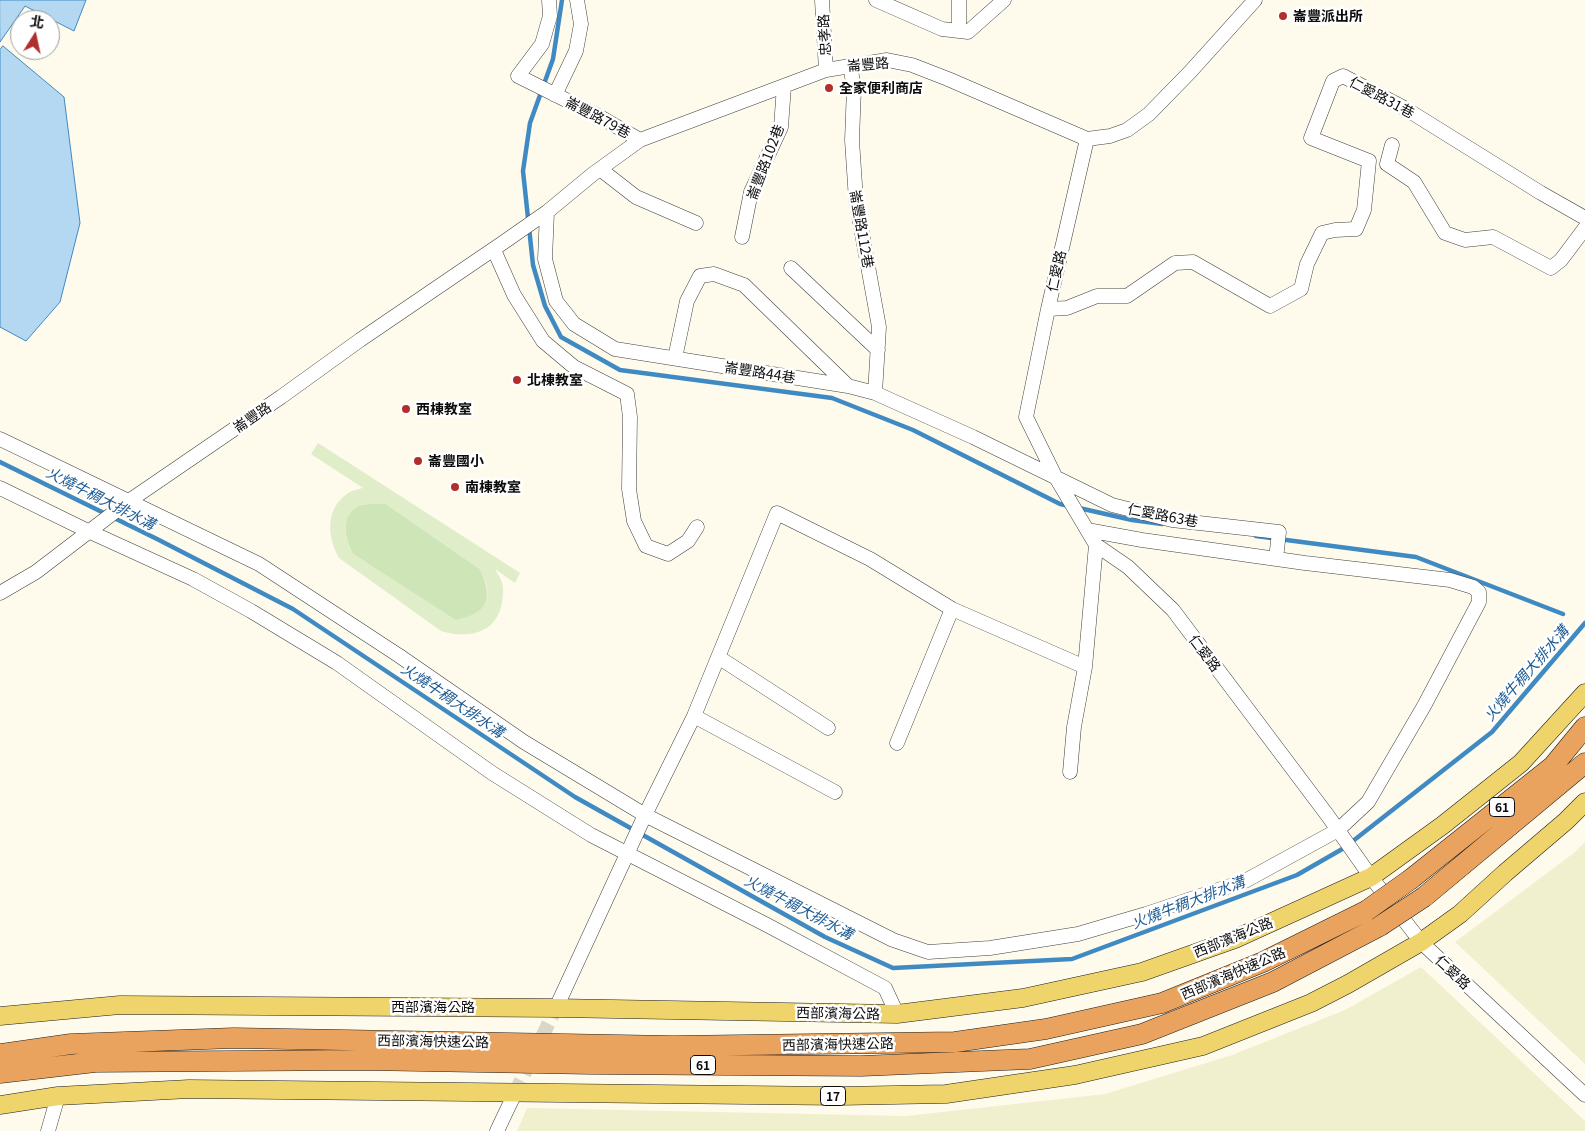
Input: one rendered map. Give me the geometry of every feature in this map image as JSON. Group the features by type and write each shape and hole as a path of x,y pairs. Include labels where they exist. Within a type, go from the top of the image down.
{"highway":[{"name":"西部濱海快速公路","path":"0,1054 71,1044 234,1038 673,1046 955,1042 1046,1029 1162,1004 1263,962 1366,911 1411,879 1553,766 1585,727"},
{"name":"西部濱海快速公路","path":"0,1073 94,1062 363,1060 861,1066 1030,1060 1142,1034 1273,982 1380,926 1424,897 1585,763"}],"main road":[{"name":"西部濱海公路","path":"0,1016 120,1005 556,1008 897,1014 1024,998 1142,972 1235,939 1371,877 1443,825 1521,763 1585,693"},
{"name":"17","path":"0,1105 58,1096 189,1089 840,1096 946,1094 1075,1076 1203,1046 1311,1003 1348,984 1421,942 1460,914 1585,802"}],"street":[{"name":"崙豐路79巷","path":"549,0 550,16 542,44 518,76 600,116 640,140"},
{"name":"崙豐路79巷","path":"555,95 576,51 581,24 577,0"},
{"name":"忠孝路","path":"822,0 826,70"},
{"path":"876,0 942,29 968,32 1004,0"},
{"path":"959,0 959,31"},
{"path":"1086,139 1110,136 1127,130 1149,114 1256,0"},
{"name":"崙豐路","path":"0,593 36,572 128,501 499,246 640,140 826,70 887,60 912,65 948,78 1086,139"},
{"name":"崙豐路112巷","path":"850,65 854,88 852,140 856,200 879,327 875,393"},
{"name":"仁愛路31巷","path":"1048,310 1067,308 1097,296 1127,296 1175,263 1193,262 1270,306 1301,289 1307,264 1322,233 1356,229 1364,210 1370,161 1311,138 1333,81 1344,76 1406,109 1540,193 1585,218"},
{"name":"崙豐路102巷","path":"742,237 751,192 781,127 784,86"},
{"name":"仁愛路","path":"1086,139 1026,417 1054,476 1096,546 1128,567 1172,610 1421,942 1585,1096"},
{"path":"1392,145 1388,164 1414,182 1445,233 1464,240 1493,237 1551,268 1561,260 1585,228"},
{"path":"600,169 636,197 696,223"},
{"name":"崙豐路44巷","path":"544,214 546,259 556,301 574,324 614,349 848,386 875,393 1054,476"},
{"path":"499,246 514,295 543,342 574,367 626,394 630,417 629,489 634,522 646,546 668,554 688,542 697,527"},
{"path":"791,268 878,350"},
{"path":"675,358 687,301 700,276 714,274 744,285 848,386"},
{"path":"0,439 259,564 398,655 524,742 645,815 893,940 928,952 990,948 1078,934 1146,914 1244,881 1338,830 1368,802 1424,706 1479,602 1479,592 1473,587 1450,580 1276,559 1142,540 1087,530"},
{"name":"仁愛路63巷","path":"1054,476 1112,505 1172,520 1279,532 1276,559"},
{"path":"0,488 193,579 251,611 337,663 492,773 591,835 885,988 897,1014"},
{"path":"556,1008 645,815 694,716 777,513 870,559 952,609 1085,667"},
{"path":"1070,772 1074,727 1085,667 1096,546"},
{"path":"897,743 952,609"},
{"path":"718,658 828,728"},
{"path":"694,716 835,792"},
{"path":"497,1131 515,1093"},
{"path":"48,1131 58,1096"}],"green space":[{"path":"318,443 520,573 515,583 495,569 501,581 503,592 499,613 494,621 480,632 471,634 441,631 339,558 332,541 330,523 332,515 341,499 354,490 363,488 311,454","holes":["386,504 480,569 487,589 485,603 481,609 467,617 456,620 353,554 346,535 348,516 360,505"]},
{"path":"365,504 386,504 480,569 487,598 483,608 478,613 456,621 353,554 346,535 348,516 359,506"},
{"path":"1585,842 1585,1064 1455,942 1575,852"},
{"path":"1421,967 1585,1121 1585,1131 517,1131 527,1108 906,1116 1105,1094 1232,1055 1345,1010"}],"water":[{"path":"0,0 86,0 74,31 60,24 60,10 33,10 25,6 22,10 10,10 10,28 0,42"},
{"path":"3,46 10,52 10,60 20,60 64,97 80,223 60,302 26,341 0,327 0,50"}],"waterway":[{"path":"562,0 553,59 530,123 523,171 533,265 545,306 561,337 620,370 832,398 913,430 1060,504 1069,506"},
{"name":"火燒牛稠大排水溝","path":"0,462 157,539 293,609 575,797 825,937 893,968 1072,959 1297,875 1344,848 1492,732 1585,623"},
{"path":"1079,508 1132,520 1162,524"},
{"path":"1256,536 1416,557 1563,614"}],"tunnel":[{"path":"515,1093 556,1008"}],"place":[{"name":"崙豐派出所","path":"1283,16"},
{"name":"全家便利商店","path":"829,88"},
{"name":"北棟教室","path":"517,380"},
{"name":"西棟教室","path":"406,409"},
{"name":"崙豐國小","path":"418,461"},
{"name":"南棟教室","path":"455,487"}]}
